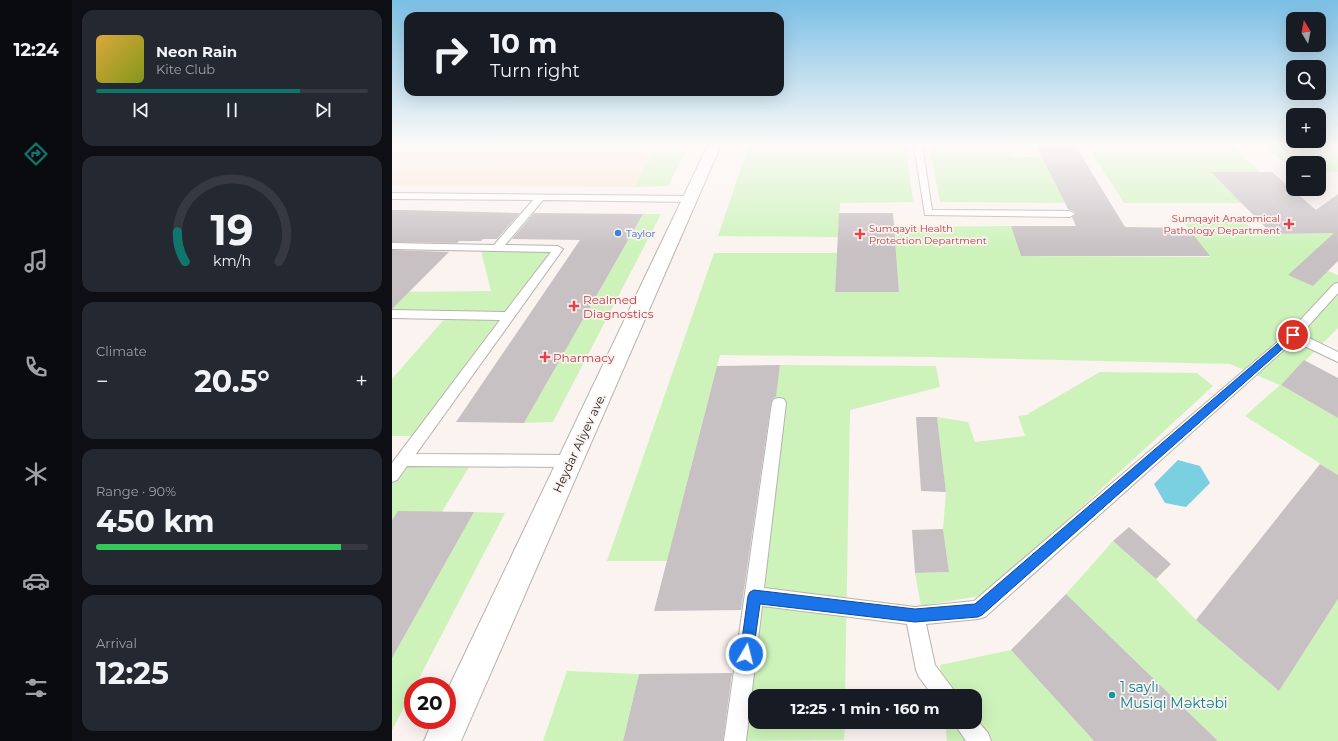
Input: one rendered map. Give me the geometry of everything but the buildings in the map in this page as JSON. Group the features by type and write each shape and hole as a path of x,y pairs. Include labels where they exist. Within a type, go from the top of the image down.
{"main road":[{"name":"Heydar Aliyev ave.","path":"442,741 699,180"}],"lane":[{"path":"923,180 928,213 1070,214"},
{"path":"392,196 690,199"},
{"path":"498,247 540,198"},
{"path":"392,246 558,249 392,476"},
{"path":"754,596 915,616 978,610 1293,335 1338,286"},
{"path":"392,314 509,316"},
{"path":"1293,335 1338,357"},
{"path":"735,741 779,403"},
{"path":"403,460 570,461"},
{"path":"915,616 926,670 941,689"},
{"path":"971,729 980,741"}],"shaded area":[{"path":"392,180 638,180 634,187 392,186"}],"green space":[{"path":"638,180 671,180 668,186 634,187"},
{"path":"737,180 910,180 913,202 840,203 838,237 718,236"},
{"path":"936,180 1053,180 1065,203 940,202"},
{"path":"1109,180 1228,180 1277,203 1124,203"},
{"path":"643,214 661,214 553,422 524,423"},
{"path":"1180,217 1240,217 1257,234 1327,233 1338,224 1328,271 1338,275 1338,328 1281,385 1338,418 1338,475 1245,416 1280,385 1230,364 935,357 720,355 667,561 607,561 714,253 837,253 835,292 899,292 894,227 1011,226 1021,256 1210,257"},
{"path":"480,247 558,249 421,436 392,436 392,379 447,316 392,314 392,292 491,291"},
{"path":"780,365 936,366 940,387 850,410 845,689 748,689 748,729 845,729 844,740 729,741 745,610"},
{"path":"1100,372 1197,373 1213,386 986,595 921,606 915,573 949,572 943,529 946,492 937,417 968,422 975,442 1025,436 1018,416 1026,415"},
{"path":"403,460 472,462 442,512 392,520 392,476"},
{"path":"474,512 505,513 420,677 404,677 404,707 392,730 392,658"},
{"path":"1113,541 1156,579 1196,620 1279,691 1338,599 1338,741 1218,741 1066,594"},
{"path":"1011,650 1094,741 947,741 946,729 982,729 982,689 942,689 940,665"},
{"path":"567,671 639,674 623,741 543,741"}],"water":[{"path":"1178,460 1200,466 1210,483 1186,507 1165,503 1154,484"}],"place":[{"name":"Sumqayit Anatomical Pathology Department","path":"1289,224"},
{"name":"Taylor","path":"618,233"},
{"name":"Sumqayit Health Protection Department","path":"860,234"},
{"name":"Realmed Diagnostics","path":"574,306"},
{"name":"Pharmacy","path":"545,357"},
{"name":"1 saylı Musiqi Məktəbi","path":"1112,695"}],"route":[{"path":"746,654 754,596 915,616 978,610 1293,335"}]}
